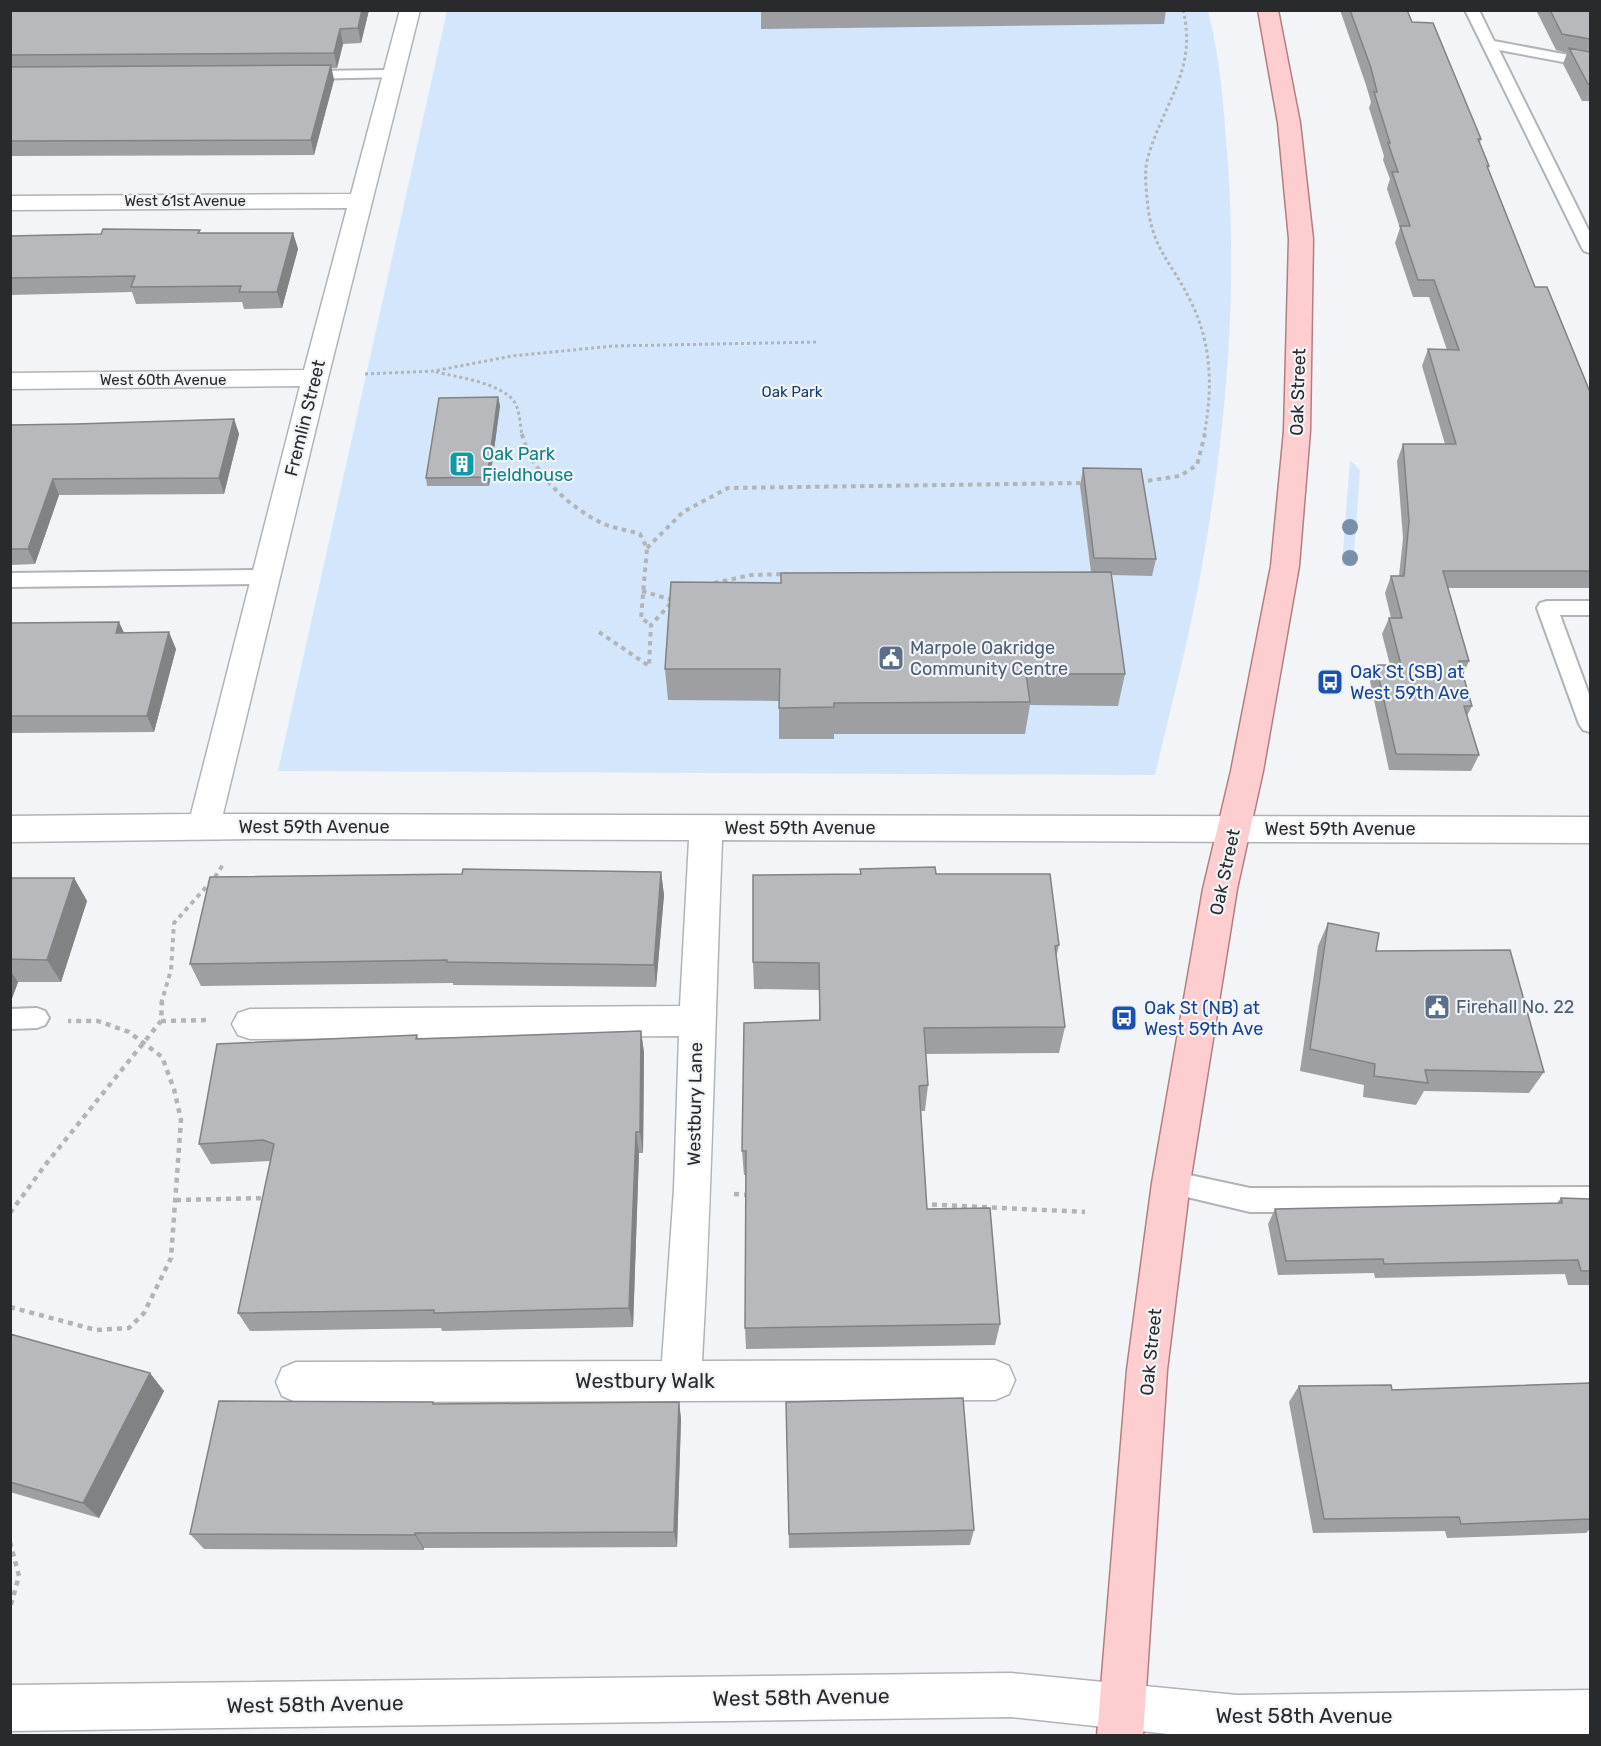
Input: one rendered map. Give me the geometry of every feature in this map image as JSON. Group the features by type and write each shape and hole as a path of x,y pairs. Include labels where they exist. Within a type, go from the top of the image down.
{"main road":[{"name":"Oak Street","path":"1121,1720 1147,1370 1171,1183 1220,889 1247,771 1285,566 1297,431 1301,239 1289,123 1268,10"}],"street":[{"name":"Fremlin Street","path":"204,826 359,201 410,10"},
{"name":"West 61st Avenue","path":"10,203 359,201"},
{"name":"West 60th Avenue","path":"10,381 315,378"},
{"name":"West 59th Avenue","path":"10,829 204,826 1590,830"},
{"name":"Westbury Lane","path":"681,1379 693,1189 697,1021 706,829"},
{"path":"250,1024 697,1021"},
{"name":"Westbury Walk","path":"296,1382 681,1379 995,1380"},
{"name":"West 58th Avenue","path":"10,1708 1011,1695 1121,1720 1590,1713"}],"lane":[{"path":"1472,10 1590,248"},
{"path":"1488,44 1590,63"},
{"path":"286,75 393,74"},
{"path":"10,580 266,577"},
{"path":"1590,608 1547,608 1590,724"},
{"path":"10,1019 37,1018"},
{"path":"1171,1183 1251,1200 1590,1199"}],"path":[{"path":"1135,482 1180,476 1197,465 1207,432 1211,380 1205,336 1190,301 1154,244 1148,215 1148,159 1182,73 1189,43 1187,21 1183,10"},
{"path":"365,374 434,371 512,356 613,346 818,342"},
{"path":"434,371 492,387 505,393 515,401 525,443 542,473 560,493 597,520 640,534 647,548 641,618 651,625"},
{"path":"647,548 672,520 689,508 728,488 1088,483"},
{"path":"711,584 751,575 798,574"},
{"path":"599,632 649,666 651,625 673,601 642,591"},
{"path":"10,1213 48,1162 145,1044 160,1021 160,1008 171,970 174,922 215,877 225,860"},
{"path":"10,1307 96,1330 129,1328 144,1312 171,1258 181,1120 174,1089 162,1057 129,1032 98,1022 37,1018"},
{"path":"160,1021 230,1020 250,1024"},
{"path":"693,1189 713,1193 760,1196"},
{"path":"176,1200 270,1198"},
{"path":"910,1203 1085,1212"},
{"path":"10,1542 19,1576 10,1608"}],"green space":[{"name":"Oak Park","path":"447,11 1208,11 1219,68 1228,164 1231,218 1230,326 1215,487 1197,593 1155,775 278,771"},
{"path":"1350,460 1360,470 1353,566 1342,565"}],"building":[{"path":"10,10 362,10 358,28 340,29 334,53 10,55"},
{"path":"1350,10 1407,10 1412,22 1433,23 1481,139 1478,139 1489,166 1487,166 1535,287 1547,287 1590,392 1590,571 1443,571 1469,661 1459,661 1472,706 1464,706 1479,755 1396,754 1376,665 1401,665 1389,618 1402,618 1391,576 1404,576 1409,521 1403,444 1456,444 1428,349 1459,350 1434,280 1418,280 1400,226 1410,226 1392,172 1398,172 1374,92 1377,92 1371,68"},
{"path":"1550,10 1590,10 1590,39 1562,34"},
{"path":"1569,48 1590,52 1590,84 1588,84"},
{"path":"331,65 311,140 10,141 10,67"},
{"path":"103,229 200,230 198,233 293,233 277,292 239,292 241,286 131,287 135,276 10,278 10,236 101,234"},
{"name":"Oak Park Fieldhouse","path":"498,397 487,477 426,478 439,398"},
{"path":"234,419 219,478 53,479 28,549 10,549 10,425"},
{"path":"1083,468 1141,469 1156,559 1094,558"},
{"name":"Marpole Oakridge Community Centre","path":"1111,572 1125,674 1026,674 1030,702 834,703 834,707 779,708 780,669 665,669 671,582 781,583 781,573"},
{"path":"119,622 116,633 169,632 147,716 10,716 10,623"},
{"path":"935,867 936,874 1050,874 1059,945 1055,946 1065,1027 924,1028 928,1085 919,1086 927,1209 990,1208 1000,1324 745,1328 746,1151 742,1151 744,1023 820,1020 819,963 753,962 753,875 861,874 860,869"},
{"path":"463,869 661,872 654,965 447,962 447,960 190,964 210,877 462,874"},
{"path":"10,878 74,878 47,960 10,959"},
{"path":"1328,923 1379,933 1376,951 1510,950 1544,1072 1425,1070 1428,1083 1374,1076 1375,1064 1310,1049"},
{"path":"641,1031 640,1132 636,1132 629,1308 434,1313 434,1310 238,1313 274,1144 263,1140 199,1144 217,1044 417,1035 416,1039"},
{"path":"1561,1198 1590,1199 1590,1271 1581,1271 1578,1260 1384,1264 1383,1259 1286,1261 1275,1209 1562,1203"},
{"path":"10,1334 150,1373 83,1503 10,1482"},
{"path":"1590,1383 1590,1519 1461,1524 1459,1517 1324,1519 1299,1386 1391,1385 1392,1390"},
{"path":"963,1398 974,1530 789,1534 786,1402"},
{"path":"219,1401 433,1402 433,1404 679,1402 674,1532 415,1533 415,1535 190,1534"}],"place":[{"name":"Oak Park Fieldhouse","path":"462,464"},
{"name":"Marpole Oakridge Community Centre","path":"891,658"},
{"name":"Oak St (SB) at West 59th Ave","path":"1330,682"},
{"name":"Firehall No. 22","path":"1437,1007"},
{"name":"Oak St (NB) at West 59th Ave","path":"1124,1018"}]}
